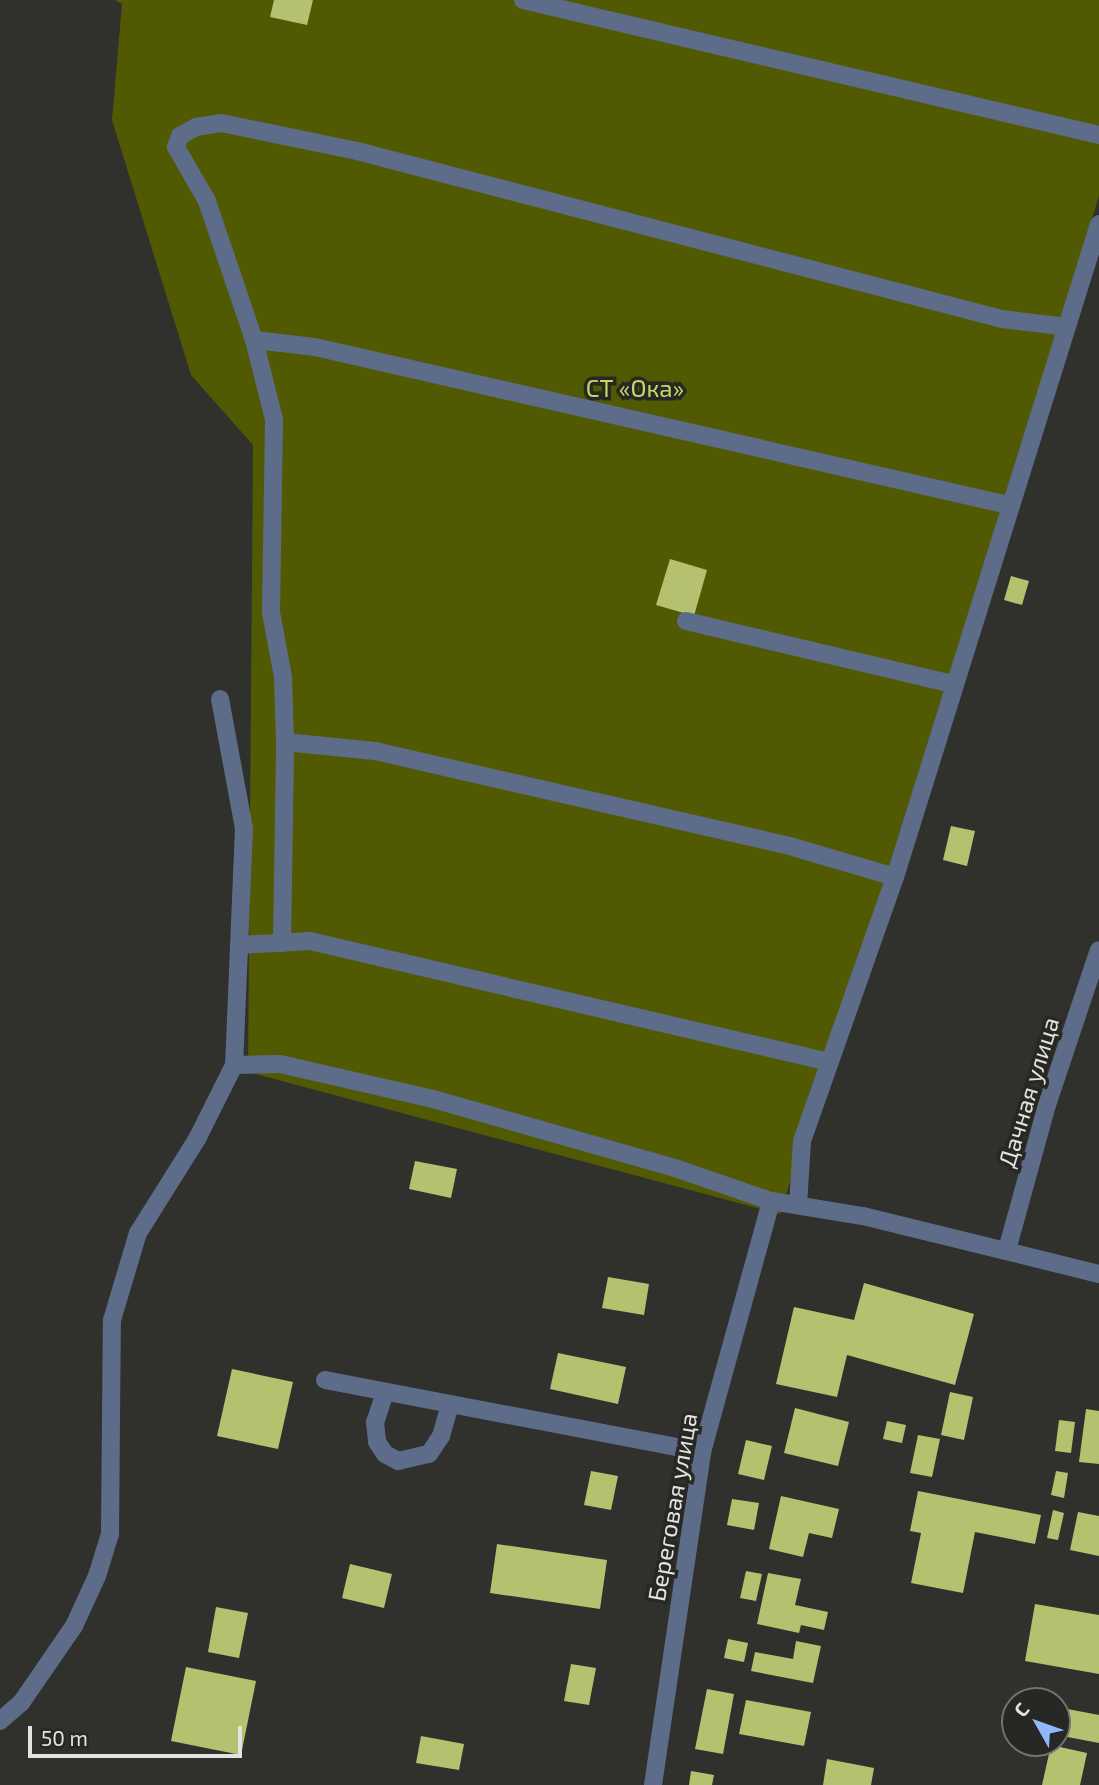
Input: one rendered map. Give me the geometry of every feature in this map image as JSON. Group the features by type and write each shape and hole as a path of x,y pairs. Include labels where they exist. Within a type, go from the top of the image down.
{"street":[{"path":"523,0 1099,135"},
{"path":"282,943 285,741 283,677 271,612 274,419 254,340 207,201 176,147 180,136 196,127 221,123 357,151 1002,319 1067,327"},
{"path":"798,1205 802,1141 895,877 1008,505 1099,224"},
{"path":"254,340 329,350 1008,505"},
{"path":"686,621 953,684"},
{"path":"0,1721 21,1703 74,1626 97,1576 110,1534 112,1320 138,1233 197,1139 234,1065 244,828 220,699"},
{"path":"285,741 375,751 793,847 895,877"},
{"path":"239,945 310,941 829,1062"},
{"name":"Дачная улица","path":"1007,1250 1047,1105 1099,950"},
{"path":"234,1065 280,1064 433,1099 675,1168 771,1201 1007,1250 1099,1274"},
{"name":"Береговая улица","path":"653,1785 702,1452 771,1201"},
{"path":"325,1380 702,1452"},
{"path":"385,1392 375,1422 377,1442 385,1454 398,1461 429,1454 450,1404"}],"green space":[{"name":"СТ «Ока»","path":"115,0 1099,0 1099,196 780,1214 248,1072 253,445 191,375 112,120 122,4"}],"building":[{"path":"274,0 313,0 307,25 270,17"},
{"path":"670,559 707,570 694,616 656,605"},
{"path":"1011,576 1029,581 1022,605 1004,600"},
{"path":"951,826 975,831 967,866 943,860"},
{"path":"415,1161 457,1169 451,1198 409,1189"},
{"path":"608,1277 649,1284 644,1315 602,1308"},
{"path":"864,1283 974,1314 955,1385 847,1355 837,1397 776,1384 794,1307 854,1320"},
{"path":"558,1353 626,1367 618,1404 550,1389"},
{"path":"232,1369 293,1382 278,1449 217,1436"},
{"path":"950,1392 973,1397 964,1440 941,1435"},
{"path":"795,1408 849,1422 838,1466 784,1453"},
{"path":"1086,1409 1099,1411 1099,1464 1079,1462"},
{"path":"1059,1420 1075,1422 1071,1453 1055,1451"},
{"path":"887,1421 906,1425 902,1443 883,1439"},
{"path":"918,1435 940,1439 932,1477 910,1473"},
{"path":"746,1440 772,1446 764,1480 738,1474"},
{"path":"591,1471 618,1476 611,1510 584,1505"},
{"path":"1056,1471 1068,1473 1064,1498 1051,1495"},
{"path":"918,1491 1041,1515 1035,1544 975,1532 963,1593 911,1583 921,1533 910,1531"},
{"path":"781,1496 839,1509 832,1538 809,1533 803,1557 769,1549"},
{"path":"732,1499 759,1503 754,1530 727,1525"},
{"path":"1053,1510 1064,1513 1058,1540 1047,1538"},
{"path":"1078,1512 1099,1516 1099,1556 1070,1550"},
{"path":"497,1544 607,1560 600,1609 490,1593"},
{"path":"350,1564 392,1574 384,1608 342,1598"},
{"path":"746,1571 762,1574 756,1601 740,1598"},
{"path":"768,1573 801,1579 795,1605 828,1612 824,1630 801,1625 799,1633 757,1624"},
{"path":"1035,1604 1099,1615 1099,1674 1025,1661"},
{"path":"216,1607 248,1613 239,1658 208,1652"},
{"path":"728,1639 748,1643 744,1662 724,1658"},
{"path":"796,1641 821,1646 813,1683 751,1671 755,1652 793,1659"},
{"path":"571,1664 596,1668 589,1705 564,1701"},
{"path":"186,1667 256,1681 241,1755 171,1741"},
{"path":"707,1689 734,1694 723,1754 695,1749"},
{"path":"746,1700 811,1712 804,1746 739,1734"},
{"path":"1071,1710 1099,1715 1099,1743 1071,1738"},
{"path":"421,1736 464,1744 459,1770 416,1763"},
{"path":"1071,1749 1087,1753 1080,1785 1042,1785 1048,1757 1071,1757"},
{"path":"827,1759 874,1768 871,1785 823,1785"},
{"path":"691,1771 714,1775 712,1785 689,1785"}]}
